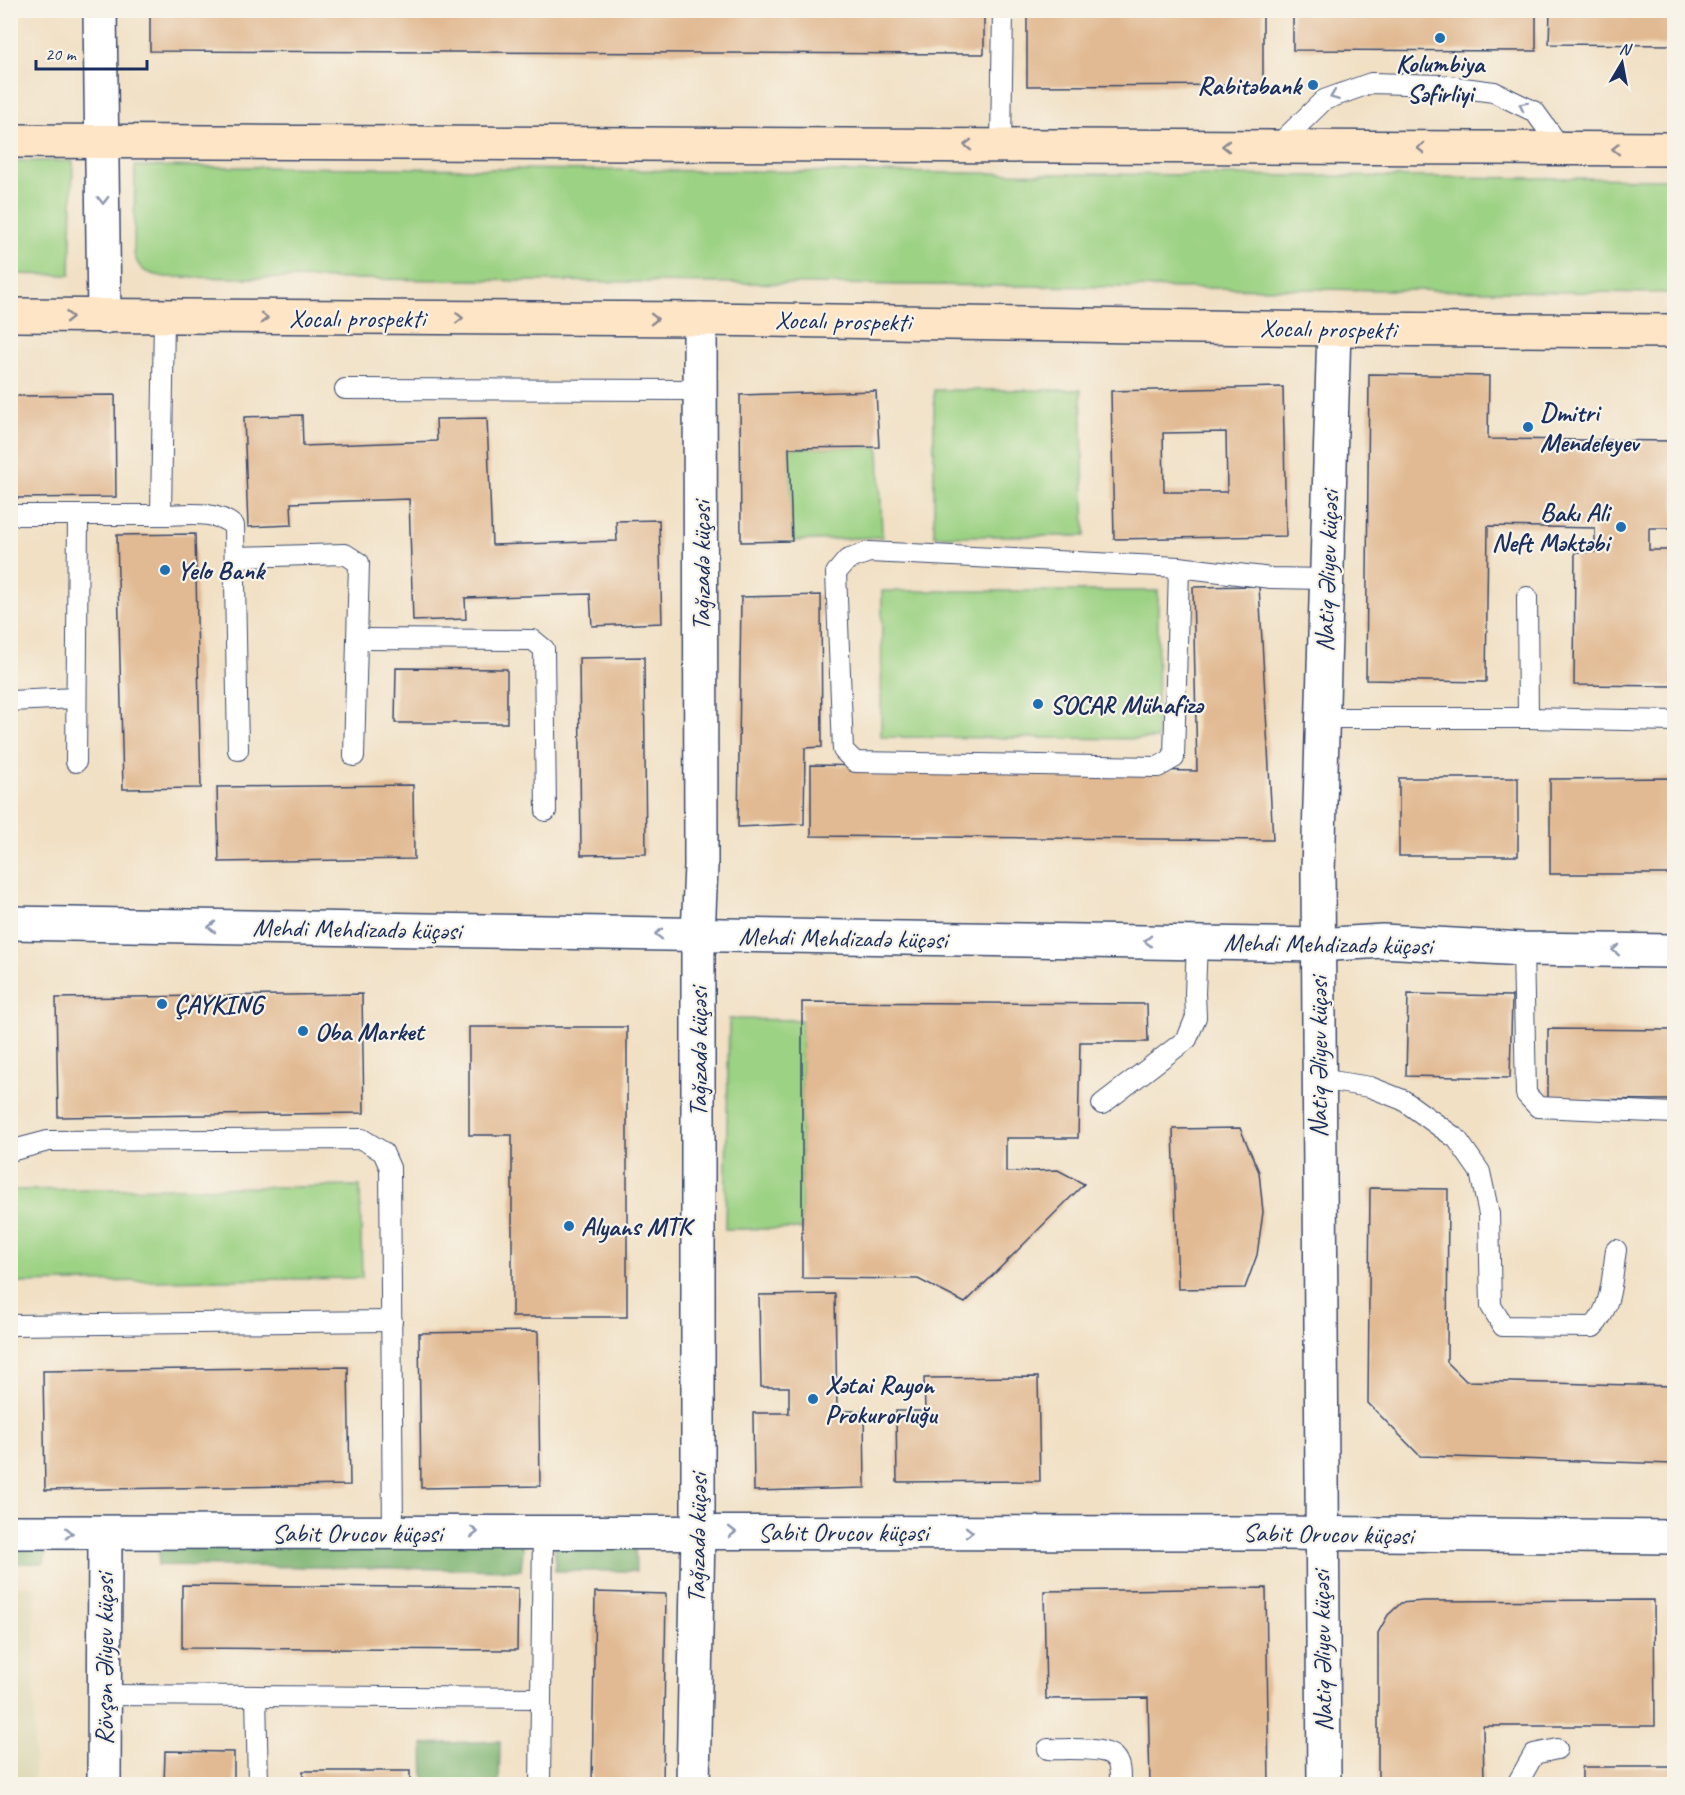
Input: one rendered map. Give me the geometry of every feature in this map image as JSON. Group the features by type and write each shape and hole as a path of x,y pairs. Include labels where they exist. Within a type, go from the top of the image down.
{"main road":[{"path":"10,141 1674,149"},
{"name":"Xocalı prospekti","path":"10,315 700,319 1334,329 1674,331"}],"street":[{"path":"100,10 104,317"},
{"name":"Tağızadə küçəsi","path":"693,1785 698,1532 698,935 701,866 700,319"},
{"name":"Natiq Əliyev küçəsi","path":"1324,1785 1317,945 1334,329"},
{"name":"Mehdi Mehdizadə küçəsi","path":"10,923 1317,945 1383,941 1523,949 1674,951"},
{"name":"Sabit Orucov küçəsi","path":"10,1532 698,1532 1674,1537"},
{"name":"Rövşən Əliyev küçəsi","path":"104,1785 105,1533"}],"lane":[{"path":"1002,146 1003,10"},
{"path":"1276,147 1324,100 1371,82 1440,85 1494,92 1535,112 1561,148"},
{"path":"161,515 164,317"},
{"path":"345,389 701,390"},
{"path":"10,515 214,515 225,518 234,526 238,750"},
{"path":"76,762 78,515"},
{"path":"1179,567 1174,758 1158,767 855,762 843,750 836,573 847,560 868,552 1179,567 1271,578 1326,579"},
{"path":"235,557 345,554 359,562 359,639 354,756"},
{"path":"1527,597 1528,718"},
{"path":"359,639 533,640 544,649 546,811"},
{"path":"10,701 76,699"},
{"path":"1323,718 1674,721"},
{"path":"1102,1104 1187,1039 1196,1017 1197,942"},
{"path":"1523,949 1526,1094 1538,1107 1674,1113"},
{"path":"1318,1078 1370,1087 1403,1100 1457,1139 1480,1172 1489,1214 1491,1306 1503,1326 1593,1327 1601,1319 1607,1307 1616,1250"},
{"path":"10,1151 48,1141 362,1139 383,1152 390,1168 393,1533"},
{"path":"10,1325 392,1321"},
{"path":"540,1785 543,1532"},
{"path":"104,1695 541,1698"},
{"path":"256,1696 258,1785"},
{"path":"1048,1749 1102,1751 1114,1757 1120,1770 1120,1785"},
{"path":"1517,1785 1534,1754 1557,1749"}],"shaded area":[{"path":"11,1586 35,1586 34,1784 11,1784"}],"green space":[{"path":"11,161 73,161 70,275 11,274"},
{"path":"135,166 1674,179 1674,293 165,277 142,269 134,254"},
{"path":"934,390 1081,390 1085,536 934,536"},
{"path":"879,447 882,537 792,541 789,448"},
{"path":"882,591 1158,591 1157,739 881,737"},
{"path":"729,1019 802,1020 802,1229 725,1229"},
{"path":"360,1186 362,1278 11,1283 11,1190"},
{"path":"524,1540 521,1570 158,1565 160,1541"},
{"path":"635,1540 636,1571 555,1571 555,1541"},
{"path":"11,1541 49,1541 44,1563 11,1563"},
{"path":"500,1741 499,1784 424,1784 423,1744"}],"building":[{"path":"150,10 984,10 984,54 150,51"},
{"path":"1027,10 1263,10 1263,85 1027,86"},
{"path":"1293,10 1536,10 1536,51 1293,50"},
{"path":"1550,10 1674,10 1674,45 1549,44"},
{"path":"1369,374 1489,376 1488,439 1674,441 1674,528 1649,528 1649,550 1674,550 1674,686 1574,685 1575,552 1595,552 1595,528 1488,526 1486,682 1366,680"},
{"path":"1283,387 1286,536 1114,539 1111,391","holes":["1226,432 1227,492 1164,492 1163,433"]},
{"path":"876,391 879,447 789,448 792,541 741,542 740,395"},
{"path":"115,395 116,497 14,498 12,396"},
{"path":"302,415 303,446 437,441 436,419 487,418 492,545 617,541 616,521 659,520 662,623 592,626 590,594 465,598 466,619 413,621 409,499 291,503 292,525 248,527 244,417"},
{"path":"195,534 201,788 123,789 117,535"},
{"path":"1259,586 1273,840 811,836 811,765 1197,771 1193,587"},
{"path":"821,595 822,747 805,748 804,824 738,827 741,597"},
{"path":"644,657 646,854 581,855 579,658"},
{"path":"396,668 507,669 507,723 395,723"},
{"path":"1399,778 1518,778 1518,856 1399,856"},
{"path":"1674,778 1674,874 1550,874 1550,779"},
{"path":"413,785 414,859 219,862 217,787"},
{"path":"362,994 364,1113 58,1117 56,998"},
{"path":"1408,994 1512,996 1510,1078 1406,1076"},
{"path":"802,1002 1147,1004 1148,1042 1080,1042 1078,1138 1006,1138 1006,1172 1058,1170 1084,1184 965,1303 918,1279 802,1278"},
{"name":"Alyans MTK","path":"469,1027 627,1027 627,1317 512,1317 512,1135 469,1135"},
{"path":"1548,1029 1674,1030 1674,1100 1548,1099"},
{"path":"1240,1128 1259,1172 1263,1212 1257,1255 1245,1288 1178,1289 1173,1129"},
{"path":"1370,1188 1448,1189 1447,1362 1466,1381 1674,1386 1674,1464 1420,1456 1368,1403"},
{"name":"Xətai Rayon Prokurorluğu","path":"835,1294 837,1411 864,1411 865,1488 754,1491 753,1413 789,1413 789,1387 761,1387 759,1295"},
{"path":"538,1331 540,1486 421,1488 419,1333"},
{"path":"348,1367 350,1485 45,1490 43,1371"},
{"path":"1038,1377 1040,1481 897,1482 896,1411 925,1411 924,1378"},
{"path":"182,1585 518,1588 517,1650 182,1648"},
{"path":"1266,1588 1269,1784 1150,1784 1148,1698 1046,1699 1044,1591"},
{"path":"595,1592 666,1594 663,1784 592,1784"},
{"path":"1654,1600 1655,1726 1483,1726 1484,1784 1378,1784 1378,1633 1388,1615 1401,1603"},
{"path":"165,1751 234,1752 234,1784 164,1784"},
{"path":"1582,1767 1674,1767 1674,1784 1582,1784"},
{"path":"303,1771 410,1771 410,1784 303,1784"}],"place":[{"name":"Kolumbiya Səfirliyi","path":"1440,38"},
{"name":"Rabitəbank","path":"1313,85"},
{"name":"Dmitri Mendeleyev","path":"1528,427"},
{"name":"Bakı Ali Neft Məktəbi","path":"1621,527"},
{"name":"Yelo Bank","path":"165,570"},
{"name":"SOCAR Mühafizə","path":"1038,704"},
{"name":"ÇAYKING","path":"162,1004"},
{"name":"Oba Market","path":"303,1031"},
{"name":"Alyans MTK","path":"569,1226"},
{"name":"Xətai Rayon Prokurorluğu","path":"813,1399"}]}
